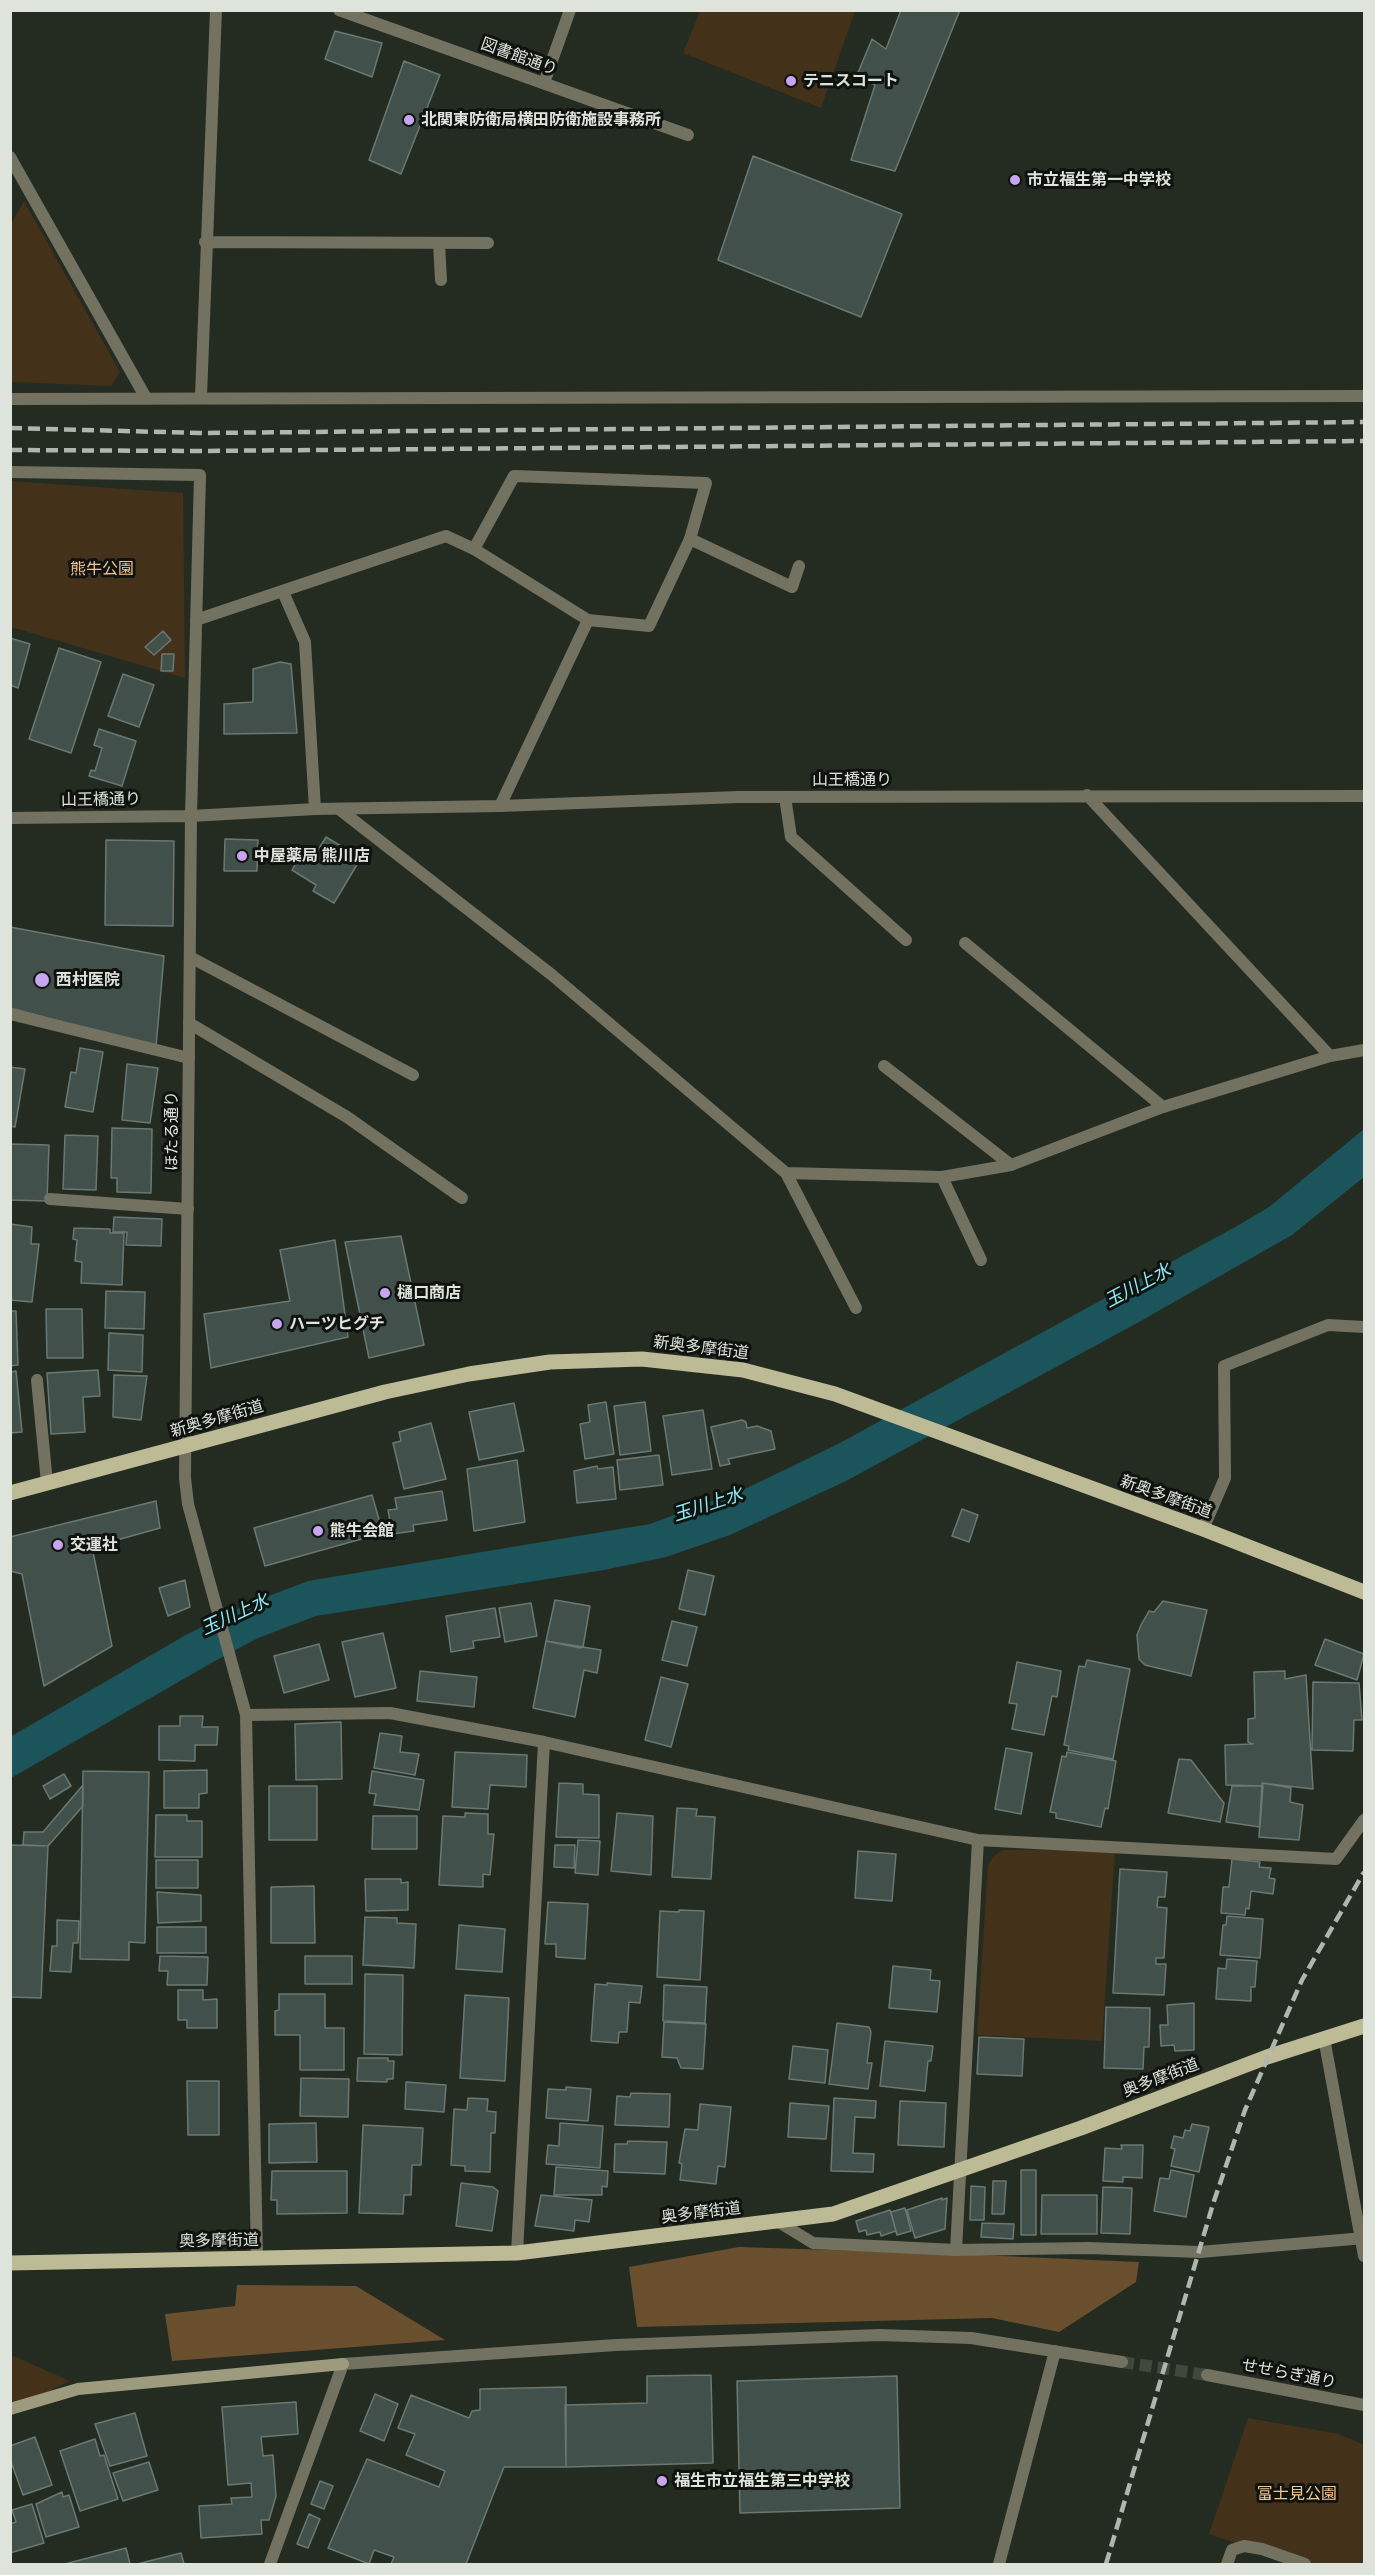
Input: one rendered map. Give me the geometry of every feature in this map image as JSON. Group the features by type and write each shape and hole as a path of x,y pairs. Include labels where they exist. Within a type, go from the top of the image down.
{"main road":[{"name":"新奥多摩街道","path":"10,1493 385,1392 470,1374 562,1361 642,1359 742,1370 823,1390 1203,1529 1365,1592"},
{"name":"奥多摩街道","path":"10,2263 517,2253 833,2214 960,2168 1081,2128 1324,2038 1365,2026"}],"street":[{"path":"201,396 205,242 216,10"},
{"name":"図書館通り","path":"339,10 688,135"},
{"path":"544,83 570,10"},
{"path":"10,157 146,398"},
{"path":"205,242 488,243"},
{"path":"439,243 441,280"},
{"path":"10,399 201,396 1365,396"},
{"name":"ほたる通り","path":"10,472 200,476 191,816 186,1446 188,1504 246,1715 256,2258"},
{"path":"196,620 446,536 474,549 588,620 649,626 690,539 706,483 514,476 474,549"},
{"path":"690,539 792,587 799,566"},
{"path":"283,592 305,642 315,809"},
{"path":"500,806 588,620"},
{"path":"1087,795 1330,1056"},
{"name":"山王橋通り","path":"10,818 191,816 315,809 785,797 1365,796"},
{"path":"785,797 791,837 906,940"},
{"path":"339,809 552,975 786,1173 856,1308"},
{"path":"965,943 1162,1107"},
{"path":"190,957 413,1075"},
{"path":"10,1014 189,1058"},
{"path":"189,1023 347,1117 462,1198"},
{"path":"786,1173 942,1177 1011,1165 1162,1107 1330,1056 1365,1050"},
{"path":"884,1066 1011,1165"},
{"path":"942,1177 981,1260"},
{"path":"50,1199 188,1209"},
{"path":"1203,1529 1225,1478 1224,1366 1328,1325 1365,1327"},
{"path":"37,1380 47,1483"},
{"path":"246,1715 390,1713 544,1742 978,1840 1336,1859 1365,1820"},
{"path":"517,2253 544,1742"},
{"path":"956,2250 978,1840"},
{"path":"1324,2038 1365,2256"},
{"path":"777,2221 813,2243 956,2250 1088,2247 1200,2252 1363,2238"},
{"path":"10,2409 44,2397 78,2389 343,2364 616,2344 879,2335 971,2338 1122,2362"},
{"path":"999,2565 1055,2351"},
{"path":"270,2565 343,2364"},
{"name":"せせらぎ通り","path":"1207,2375 1365,2405"},
{"path":"1227,2565 1232,2550 1244,2546 1262,2549 1305,2565"}],"green space":[{"name":"テニスコート","path":"700,10 855,11 821,108 683,53"},
{"path":"24,201 120,372 111,386 11,382 11,224"},
{"name":"熊牛公園","path":"10,481 183,493 185,678 11,627"},
{"path":"1115,1849 1102,2041 977,2035 988,1865 993,1857 1002,1850"},
{"path":"11,2355 70,2381 11,2409"},
{"name":"富士見公園","path":"1248,2418 1339,2434 1364,2445 1364,2564 1297,2564 1209,2534"}],"shaded area":[{"path":"739,2247 1139,2262 1136,2282 1059,2332 992,2318 637,2327 629,2267"},
{"path":"237,2285 356,2286 445,2340 172,2361 165,2314 235,2306"}],"water":[{"name":"玉川上水","path":"1364,1129 1364,1177 1292,1235 1139,1322 846,1481 730,1535 666,1557 604,1570 316,1616 258,1638 11,1778 10,1737 184,1636 245,1605 308,1581 650,1524 747,1488 838,1444 1237,1226 1269,1207"}],"building":[{"path":"901,10 960,10 895,171 851,160 875,85 857,75 872,39 886,49"},
{"path":"335,31 382,43 372,77 325,59"},
{"path":"404,61 440,75 401,174 369,160"},
{"path":"753,156 902,214 861,317 718,260"},
{"path":"163,631 171,640 154,655 145,647"},
{"path":"10,638 30,644 18,688 10,685"},
{"path":"59,648 101,662 71,753 29,739"},
{"path":"162,654 174,654 173,671 161,671"},
{"path":"280,662 291,664 297,733 224,734 224,704 253,702 253,669"},
{"path":"123,674 154,685 139,727 108,716"},
{"path":"99,729 136,741 122,786 89,776 91,770 95,771 102,748 94,745"},
{"path":"326,837 361,858 334,903 313,891 316,885 292,870 300,856 311,862"},
{"path":"225,839 258,840 257,871 224,871"},
{"path":"106,840 174,841 173,926 105,925"},
{"path":"10,927 164,956 156,1047 10,1008"},
{"path":"80,1048 103,1052 93,1112 65,1107 71,1072 76,1073"},
{"path":"127,1064 158,1068 150,1123 122,1120"},
{"path":"10,1067 25,1069 15,1127 10,1126"},
{"path":"112,1128 152,1129 151,1193 117,1192 117,1178 111,1178"},
{"path":"65,1135 98,1136 96,1190 63,1189"},
{"path":"10,1144 49,1145 47,1201 10,1200"},
{"path":"114,1217 162,1219 161,1246 126,1245 127,1232 113,1232"},
{"path":"10,1224 32,1227 31,1244 39,1244 32,1302 10,1300"},
{"path":"74,1228 110,1229 110,1233 124,1233 122,1285 81,1283 82,1262 75,1261 77,1240 73,1239"},
{"name":"樋口商店","path":"401,1236 424,1345 369,1358 345,1242"},
{"path":"335,1240 348,1337 211,1368 204,1314 290,1301 280,1250"},
{"path":"106,1291 145,1292 144,1329 105,1328"},
{"path":"46,1309 82,1309 83,1358 47,1358"},
{"path":"10,1311 16,1311 18,1365 10,1366"},
{"path":"109,1333 143,1335 142,1372 108,1370"},
{"path":"98,1370 100,1396 83,1397 85,1432 51,1434 47,1373"},
{"path":"16,1371 22,1432 10,1433 10,1372"},
{"path":"114,1375 147,1376 141,1420 113,1417"},
{"path":"606,1402 614,1454 585,1459 580,1424 590,1422 588,1405"},
{"path":"645,1402 651,1451 620,1455 614,1406"},
{"path":"514,1403 524,1451 479,1460 469,1412"},
{"path":"703,1410 712,1469 672,1475 663,1416"},
{"path":"742,1420 746,1422 747,1428 757,1426 771,1431 775,1449 728,1459 730,1464 720,1466 711,1427"},
{"path":"431,1423 446,1479 404,1489 393,1443 401,1441 399,1432"},
{"path":"659,1455 663,1485 620,1490 617,1460"},
{"path":"517,1460 525,1522 474,1531 467,1469"},
{"path":"597,1466 598,1469 613,1467 616,1499 577,1503 574,1471"},
{"path":"442,1491 447,1520 413,1525 414,1531 392,1534 388,1510 397,1509 395,1498"},
{"name":"熊牛会館","path":"372,1495 383,1533 265,1566 254,1528"},
{"path":"156,1501 160,1528 92,1547 112,1646 44,1686 22,1574 10,1571 10,1537"},
{"path":"962,1509 978,1515 969,1542 952,1536"},
{"path":"688,1570 714,1576 705,1615 679,1609"},
{"path":"185,1580 190,1607 168,1616 159,1588"},
{"path":"555,1600 590,1606 583,1647 546,1641"},
{"path":"1163,1601 1207,1610 1191,1676 1145,1665 1139,1659 1137,1635 1141,1625 1149,1611 1154,1612"},
{"path":"531,1603 537,1636 505,1642 499,1608"},
{"path":"495,1608 500,1637 473,1641 474,1648 451,1652 446,1616"},
{"path":"672,1621 697,1627 687,1666 662,1660"},
{"path":"383,1633 396,1688 355,1697 342,1642"},
{"path":"1325,1639 1364,1654 1357,1680 1315,1665"},
{"path":"546,1641 601,1650 597,1673 584,1670 575,1717 533,1708"},
{"path":"319,1644 329,1680 284,1693 274,1656"},
{"path":"1087,1660 1130,1669 1113,1759 1068,1750 1069,1746 1064,1745 1079,1666 1085,1667"},
{"path":"1017,1662 1061,1671 1057,1697 1052,1696 1044,1735 1012,1729 1017,1704 1009,1703"},
{"path":"420,1671 477,1677 474,1707 417,1701"},
{"path":"1285,1671 1285,1679 1306,1675 1313,1789 1262,1783 1263,1786 1226,1785 1225,1745 1253,1744 1248,1742 1248,1719 1255,1718 1254,1672"},
{"path":"661,1677 688,1684 671,1747 645,1740"},
{"path":"1313,1682 1359,1683 1362,1720 1354,1720 1353,1751 1312,1750"},
{"path":"180,1716 203,1716 202,1727 218,1727 217,1745 195,1745 195,1761 159,1760 159,1726 180,1726"},
{"path":"341,1722 342,1779 296,1780 295,1724"},
{"path":"380,1733 402,1736 400,1752 419,1754 415,1775 374,1768"},
{"path":"1006,1748 1032,1753 1021,1814 995,1809"},
{"path":"455,1752 527,1755 526,1787 490,1785 488,1809 452,1807"},
{"path":"1067,1752 1116,1761 1108,1809 1105,1808 1101,1827 1056,1818 1056,1813 1050,1812 1062,1756 1066,1757"},
{"path":"1179,1759 1191,1760 1224,1803 1220,1822 1168,1813"},
{"path":"207,1770 207,1793 199,1794 199,1808 164,1808 164,1771"},
{"path":"83,1771 149,1772 145,1943 129,1942 129,1960 80,1959"},
{"path":"372,1771 424,1780 419,1810 374,1805 376,1794 369,1793"},
{"path":"64,1774 71,1786 50,1799 43,1786"},
{"path":"559,1783 583,1784 583,1794 599,1795 599,1838 556,1837"},
{"path":"1262,1783 1291,1788 1290,1802 1303,1805 1299,1840 1259,1837"},
{"path":"83,1785 83,1806 48,1846 23,1845 24,1832 43,1832"},
{"path":"269,1786 317,1786 317,1840 269,1840"},
{"path":"1232,1786 1263,1786 1260,1827 1226,1822"},
{"path":"677,1808 697,1809 696,1816 715,1817 711,1879 672,1877"},
{"path":"465,1813 488,1814 488,1834 494,1834 490,1875 483,1874 483,1887 439,1885 443,1816 465,1817"},
{"path":"617,1813 653,1816 651,1875 611,1871"},
{"path":"156,1815 187,1815 187,1821 202,1821 202,1857 155,1857"},
{"path":"373,1816 417,1816 417,1849 372,1849"},
{"path":"578,1840 600,1841 598,1875 575,1873"},
{"path":"10,1845 48,1846 41,1998 10,1997"},
{"path":"555,1845 575,1845 574,1868 554,1867"},
{"path":"858,1851 896,1854 892,1901 855,1898"},
{"path":"1232,1859 1260,1862 1259,1867 1271,1868 1269,1878 1275,1879 1273,1894 1251,1891 1249,1909 1246,1908 1245,1915 1221,1913 1223,1887 1229,1887"},
{"path":"156,1860 198,1860 198,1888 156,1888"},
{"path":"1120,1869 1167,1872 1165,1897 1158,1897 1157,1907 1167,1908 1164,1958 1156,1958 1156,1964 1166,1964 1164,1995 1113,1993"},
{"path":"365,1879 401,1879 401,1883 408,1882 408,1910 366,1911"},
{"path":"314,1886 315,1943 271,1943 271,1887"},
{"path":"157,1892 201,1895 201,1921 158,1923"},
{"path":"548,1902 588,1904 585,1959 556,1957 556,1944 545,1944"},
{"path":"679,1910 704,1911 700,1980 657,1977 660,1911 679,1912"},
{"path":"1227,1916 1263,1919 1260,1958 1220,1955 1223,1925 1226,1925"},
{"path":"365,1917 397,1918 397,1923 416,1924 414,1968 363,1965"},
{"path":"57,1920 79,1921 78,1943 73,1943 71,1972 50,1971 52,1946 57,1946"},
{"path":"459,1925 505,1929 502,1972 456,1969"},
{"path":"157,1927 206,1927 206,1953 157,1953"},
{"path":"160,1956 208,1957 207,1985 167,1985 168,1971 159,1971"},
{"path":"305,1956 352,1956 352,1984 305,1984"},
{"path":"1227,1959 1257,1961 1255,1987 1251,1987 1251,2001 1216,1999 1218,1968 1226,1969"},
{"path":"893,1966 931,1970 930,1980 940,1981 937,2012 889,2008"},
{"path":"365,1974 403,1975 402,2055 364,2054"},
{"path":"607,1983 642,1986 640,2003 629,2002 627,2032 619,2032 618,2043 591,2041 595,1984 607,1985"},
{"path":"664,1985 707,1987 705,2023 663,2021"},
{"path":"178,1990 203,1990 203,2000 217,1999 217,2028 187,2028 187,2020 178,2020"},
{"path":"279,1994 325,1994 325,2028 344,2028 344,2070 300,2070 300,2035 275,2035 275,2011 279,2010"},
{"path":"465,1995 509,1998 505,2081 460,2078"},
{"path":"1194,2003 1194,2050 1175,2051 1174,2045 1161,2046 1160,2025 1168,2025 1167,2005"},
{"path":"1106,2007 1150,2008 1149,2047 1144,2047 1143,2069 1104,2068"},
{"path":"664,2022 706,2024 703,2069 681,2068 677,2058 662,2057"},
{"path":"837,2023 869,2027 871,2032 867,2063 872,2063 868,2089 829,2084"},
{"path":"979,2037 1024,2039 1022,2076 977,2074"},
{"path":"885,2041 933,2046 931,2061 928,2061 925,2091 880,2086"},
{"path":"793,2046 828,2050 825,2083 789,2079"},
{"path":"358,2058 388,2058 388,2061 394,2061 393,2079 387,2079 387,2082 357,2081"},
{"path":"301,2078 349,2079 348,2117 300,2116"},
{"path":"187,2081 219,2081 219,2135 188,2135"},
{"path":"406,2082 446,2085 444,2112 405,2109"},
{"path":"566,2087 591,2089 588,2121 546,2118 548,2089 566,2090"},
{"path":"631,2093 670,2094 669,2127 615,2125 617,2096 630,2097"},
{"path":"468,2098 488,2099 487,2111 496,2112 495,2133 491,2133 490,2172 465,2171 465,2166 451,2165 454,2109 467,2110"},
{"path":"834,2098 876,2101 875,2118 855,2117 853,2153 874,2154 873,2172 831,2171"},
{"path":"900,2101 946,2103 944,2147 898,2145"},
{"path":"790,2103 829,2106 826,2139 788,2137"},
{"path":"700,2104 731,2107 725,2167 718,2166 716,2184 680,2180 682,2164 679,2163 685,2129 698,2130"},
{"path":"316,2123 317,2162 269,2163 269,2124"},
{"path":"560,2123 603,2126 600,2168 546,2164 548,2145 559,2146"},
{"path":"1192,2124 1209,2127 1199,2172 1171,2166 1175,2149 1171,2148 1174,2136 1183,2138 1185,2130 1190,2131"},
{"path":"363,2125 423,2128 421,2165 412,2165 411,2195 404,2195 403,2214 359,2213"},
{"path":"628,2141 667,2142 665,2174 614,2172 615,2144 627,2144"},
{"path":"1121,2145 1143,2145 1142,2178 1123,2177 1123,2182 1103,2181 1105,2148 1122,2149"},
{"path":"556,2167 608,2171 607,2187 602,2186 602,2195 554,2195"},
{"path":"1021,2170 1036,2170 1036,2235 1021,2235"},
{"path":"1171,2170 1194,2175 1186,2217 1154,2211 1160,2178 1169,2179"},
{"path":"272,2171 347,2171 347,2213 277,2214 277,2200 271,2200"},
{"path":"993,2181 1006,2181 1004,2214 992,2214"},
{"path":"461,2183 493,2187 498,2191 492,2231 456,2226"},
{"path":"971,2186 985,2187 984,2220 970,2220"},
{"path":"1103,2187 1132,2188 1130,2234 1101,2233"},
{"path":"541,2195 592,2200 589,2222 575,2220 574,2231 535,2226"},
{"path":"1042,2195 1097,2195 1097,2234 1041,2234"},
{"path":"942,2198 942,2200 947,2198 945,2229 915,2238 907,2210"},
{"path":"905,2208 911,2231 897,2235 891,2212"},
{"path":"890,2210 896,2231 881,2236 880,2232 867,2235 866,2230 859,2232 856,2221"},
{"path":"982,2223 1014,2224 1013,2239 981,2237"},
{"path":"711,2375 713,2463 566,2467 565,2405 647,2403 647,2376"},
{"path":"897,2376 900,2508 740,2513 737,2381"},
{"path":"566,2387 566,2467 504,2467 466,2564 391,2564 394,2557 374,2550 369,2564 328,2548 367,2459 439,2487 445,2471 406,2455 415,2434 398,2428 411,2395 469,2418 472,2411 480,2410 480,2389"},
{"path":"375,2394 398,2404 384,2441 360,2431"},
{"path":"296,2402 298,2434 261,2437 263,2456 273,2455 276,2496 269,2520 261,2520 262,2534 201,2538 199,2506 232,2504 231,2498 252,2497 251,2483 228,2485 222,2407"},
{"path":"135,2413 147,2456 110,2466 95,2424"},
{"path":"35,2437 52,2485 23,2495 10,2459 10,2446"},
{"path":"95,2439 100,2456 104,2455 118,2499 80,2511 60,2451"},
{"path":"149,2462 158,2490 123,2501 113,2473"},
{"path":"320,2481 333,2486 324,2509 311,2504"},
{"path":"62,2492 63,2497 69,2495 79,2527 46,2537 36,2504"},
{"path":"32,2504 44,2543 10,2553 10,2524 16,2522 12,2510"},
{"path":"309,2514 320,2519 308,2548 297,2544"},
{"path":"126,2548 130,2564 65,2564"},
{"path":"181,2553 184,2564 137,2564"}],"tunnel":[{"path":"1122,2362 1207,2375"}],"railway":[{"path":"10,428 200,433 1364,422"},
{"path":"10,450 200,451 1364,441"},
{"path":"1106,2564 1213,2204 1245,2110 1302,1980 1364,1872"}],"place":[{"name":"テニスコート","path":"791,81"},
{"name":"北関東防衛局横田防衛施設事務所","path":"409,120"},
{"name":"市立福生第一中学校","path":"1015,180"},
{"name":"中屋薬局 熊川店","path":"242,856"},
{"name":"西村医院","path":"42,980"},
{"name":"樋口商店","path":"385,1293"},
{"name":"ハーツヒグチ","path":"277,1324"},
{"name":"熊牛会館","path":"318,1531"},
{"name":"交運社","path":"58,1545"},
{"name":"福生市立福生第三中学校","path":"662,2481"}]}
